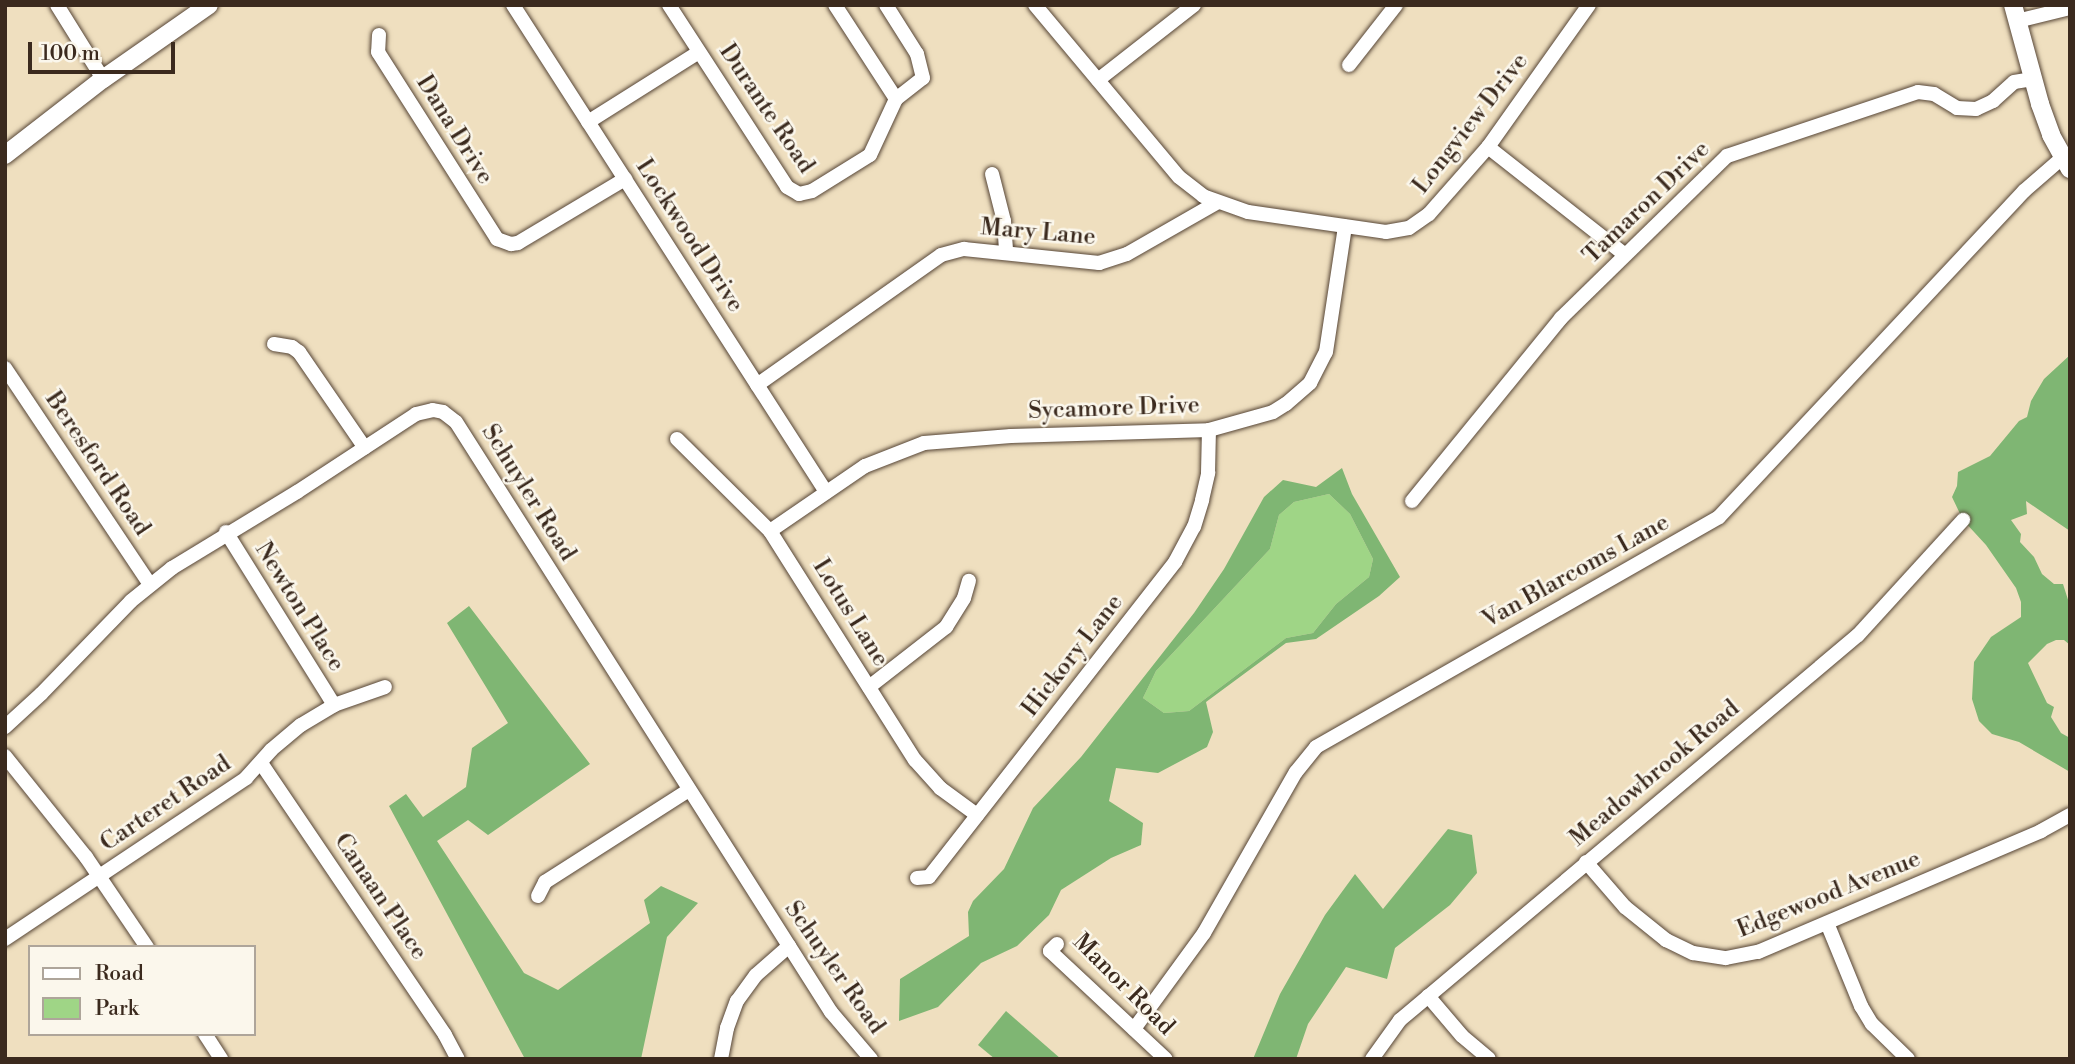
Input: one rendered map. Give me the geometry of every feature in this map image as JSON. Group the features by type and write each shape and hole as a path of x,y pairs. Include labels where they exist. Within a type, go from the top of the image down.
{"main road":[{"path":"5,155 103,79 209,5"},
{"path":"2015,13 2040,104 2067,164"}],"street":[{"path":"57,5 103,79"},
{"name":"Lockwood Drive","path":"513,5 826,492"},
{"name":"Durante Road","path":"670,5 787,187 799,194 812,191 870,155 878,145 896,99 923,78 916,54 886,5"},
{"path":"835,5 896,99"},
{"name":"Longview Drive","path":"1035,5 1179,177 1216,203 1248,212 1387,232 1398,231 1420,222 1488,147 1590,5"},
{"path":"1098,80 1194,5"},
{"path":"1349,65 1396,5"},
{"path":"2015,13 2070,8"},
{"name":"Dana Drive","path":"379,35 378,52 492,234 503,243 518,243 625,179"},
{"path":"588,122 699,52"},
{"name":"Tamaron Drive","path":"1412,501 1561,318 1714,166 1743,149 1919,92 1934,94 1958,108 1976,109 1993,101 2014,82 2033,79"},
{"path":"1488,147 1624,254"},
{"name":"Van Blarcoms Lane","path":"1134,1029 1204,933 1296,772 1316,747 1719,517 2024,191 2067,164"},
{"path":"992,174 1004,220 1006,253"},
{"name":"Mary Lane","path":"757,385 941,255 964,249 1083,264 1114,260 1216,203"},
{"name":"Sycamore Drive","path":"770,531 886,455 924,443 1012,436 1209,430 1273,412 1310,383 1319,368 1330,338 1345,226"},
{"path":"274,344 292,347 299,352 365,447"},
{"name":"Beresford Road","path":"5,368 150,585"},
{"name":"Schuyler Road","path":"5,727 150,585 226,532 297,492 424,411 443,412 456,422 831,1012 871,1059"},
{"name":"Hickory Lane","path":"917,878 929,877 1175,562 1194,527 1202,500 1208,473 1209,430"},
{"name":"Lotus Lane","path":"677,439 770,531 926,774 977,815"},
{"name":"Meadowbrook Road","path":"1372,1059 1394,1027 1428,996 1848,643 1884,608 1963,520"},
{"name":"Newton Place","path":"226,532 334,705"},
{"path":"869,687 946,627 964,598 969,581"},
{"name":"Carteret Road","path":"5,939 246,778 282,739 334,705 385,687"},
{"path":"5,756 100,877 146,945"},
{"name":"Canaan Place","path":"261,762 445,1035 458,1059"},
{"path":"538,896 545,882 689,790"},
{"name":"Edgewood Avenue","path":"1586,862 1645,925 1666,940 1693,953 1718,958 1743,956 2041,831 2070,815"},
{"path":"1827,923 1866,1015 1883,1038 1908,1059"},
{"name":"Manor Road","path":"1057,944 1050,951 1166,1059"},
{"path":"721,1059 727,1028 737,1002 756,975 789,946"},
{"path":"1428,996 1462,1036 1489,1059"},
{"path":"206,1036 221,1059"}],"green space":[{"path":"2070,355 2070,531 2026,501 2027,514 2011,520 2021,534 2020,542 2034,557 2042,574 2054,584 2063,584 2070,606 2070,645 2064,640 2056,640 2047,644 2028,663 2047,703 2054,707 2051,717 2061,733 2070,738 2070,772 2019,742 1992,734 1979,721 1972,699 1974,662 1991,637 2021,617 2021,602 2016,588 1986,545 1963,520 1952,497 1957,486 1958,472 1990,456 2019,421 2027,417 2031,401 2044,379"},
{"path":"1342,468 1352,494 1400,577 1379,596 1316,639 1286,643 1206,702 1213,732 1207,747 1158,773 1116,768 1109,801 1143,823 1141,845 1111,858 1061,890 1049,915 1017,946 981,963 938,1007 899,1021 900,979 969,936 968,912 973,901 1004,869 1033,808 1081,757 1194,613 1224,569 1264,497 1283,480 1316,487","holes":["1329,494 1350,514 1373,559 1369,577 1336,604 1313,633 1286,638 1189,711 1164,713 1143,698 1156,671 1270,549 1279,515 1294,502"]},
{"path":"1329,494 1350,514 1373,559 1369,577 1336,604 1313,633 1286,638 1189,711 1164,713 1143,698 1156,671 1270,549 1279,515 1294,502"},
{"path":"469,606 590,764 488,835 468,820 437,841 524,973 558,990 650,923 644,900 661,886 698,903 667,937 641,1059 525,1059 389,806 406,794 423,817 466,787 472,748 508,723 447,623"},
{"path":"1448,829 1472,835 1477,873 1450,905 1395,948 1387,979 1346,967 1308,1024 1296,1059 1253,1059 1280,994 1325,915 1355,874 1383,909"},
{"path":"1006,1011 1061,1059 995,1059 978,1045"}]}
